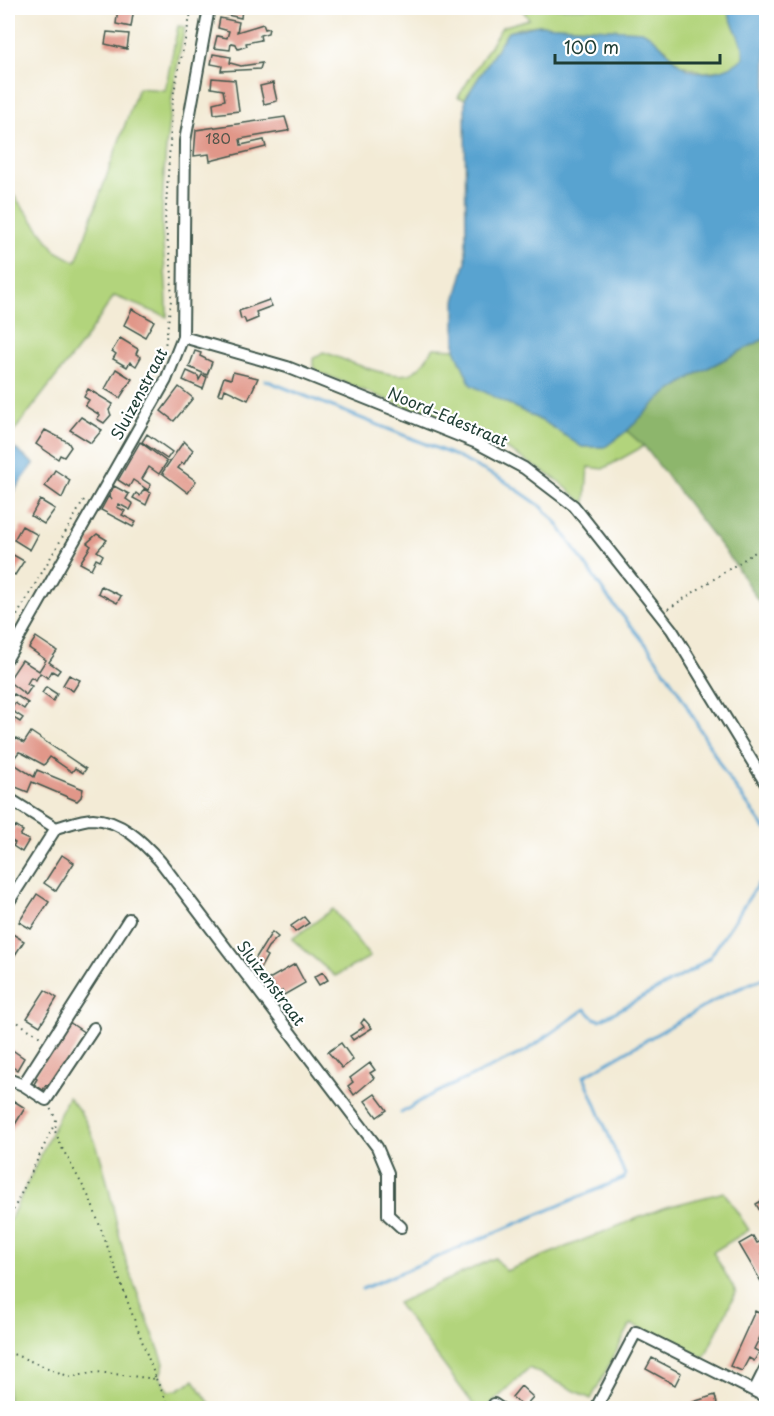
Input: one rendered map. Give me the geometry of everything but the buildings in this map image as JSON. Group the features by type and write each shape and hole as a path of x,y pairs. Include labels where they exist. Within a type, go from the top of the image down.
{"street":[{"name":"Sluizenstraat","path":"8,657 166,380 183,337 185,141 209,8"},
{"name":"Noord-Edestraat","path":"183,337 287,367 453,433 508,459 542,480 574,506 660,614 691,658 766,784"},
{"path":"8,798 56,828 8,903"},
{"name":"Sluizenstraat","path":"56,828 93,819 106,822 135,835 160,861 377,1147 387,1173 388,1215 401,1227"},
{"path":"23,1085 129,919"},
{"path":"9,1082 23,1085 46,1100 94,1028"},
{"path":"596,1408 636,1332 766,1397"},
{"path":"754,1391 766,1367"}],"path":[{"path":"152,381 165,347 171,300 172,274 165,222 173,96 192,8"},
{"path":"8,630 88,494"},
{"path":"660,614 766,545"},
{"path":"8,1016 49,1043"},
{"path":"46,1100 54,1113 54,1125 69,1164 90,1199 156,1379 170,1408"},
{"path":"8,1221 54,1125"},
{"path":"8,1207 13,1210"},
{"path":"8,1352 70,1377 97,1372 156,1379"}],"green space":[{"path":"521,8 726,8 743,47 744,57 732,69 703,72 679,64 666,49 642,31 539,25 522,27 508,32 465,99 458,97 502,27 529,19"},
{"path":"178,26 185,27 169,123 163,195 162,232 167,317 114,296 83,342 8,439 8,188 56,251 76,262 138,88 165,90"},
{"path":"766,338 766,613 736,566 644,446 627,431 661,397 696,374"},
{"path":"434,348 455,349 471,385 546,423 582,447 605,447 627,431 644,446 603,469 588,467 585,504 557,480 502,446 318,372 313,366 313,359 323,352 388,374 408,374 420,367"},
{"path":"333,909 370,957 335,976 292,939"},
{"path":"68,1097 81,1113 99,1153 127,1264 164,1363 160,1376 168,1391 177,1390 194,1380 213,1408 8,1408 8,1224"},
{"path":"724,1192 749,1230 713,1252 736,1292 704,1358 631,1324 591,1399 529,1368 487,1408 476,1408 397,1303 495,1258 506,1271 663,1208"}],"water":[{"path":"726,8 766,8 766,338 696,374 661,397 627,431 605,447 582,447 546,423 471,385 455,349 455,301 466,261 465,99 508,32 539,25 642,31 686,68 712,72 730,67 744,57 743,47"},
{"path":"8,443 34,464 8,499"}],"waterway":[{"path":"265,380 451,454 503,480 542,507 556,522 609,599 649,648 677,689 727,776 766,830"},
{"path":"401,1113 427,1097 526,1051 585,1009 594,1018 600,1020 693,970 710,957 766,872"},
{"path":"362,1289 624,1178 625,1175 584,1076 726,994 766,977"}]}
